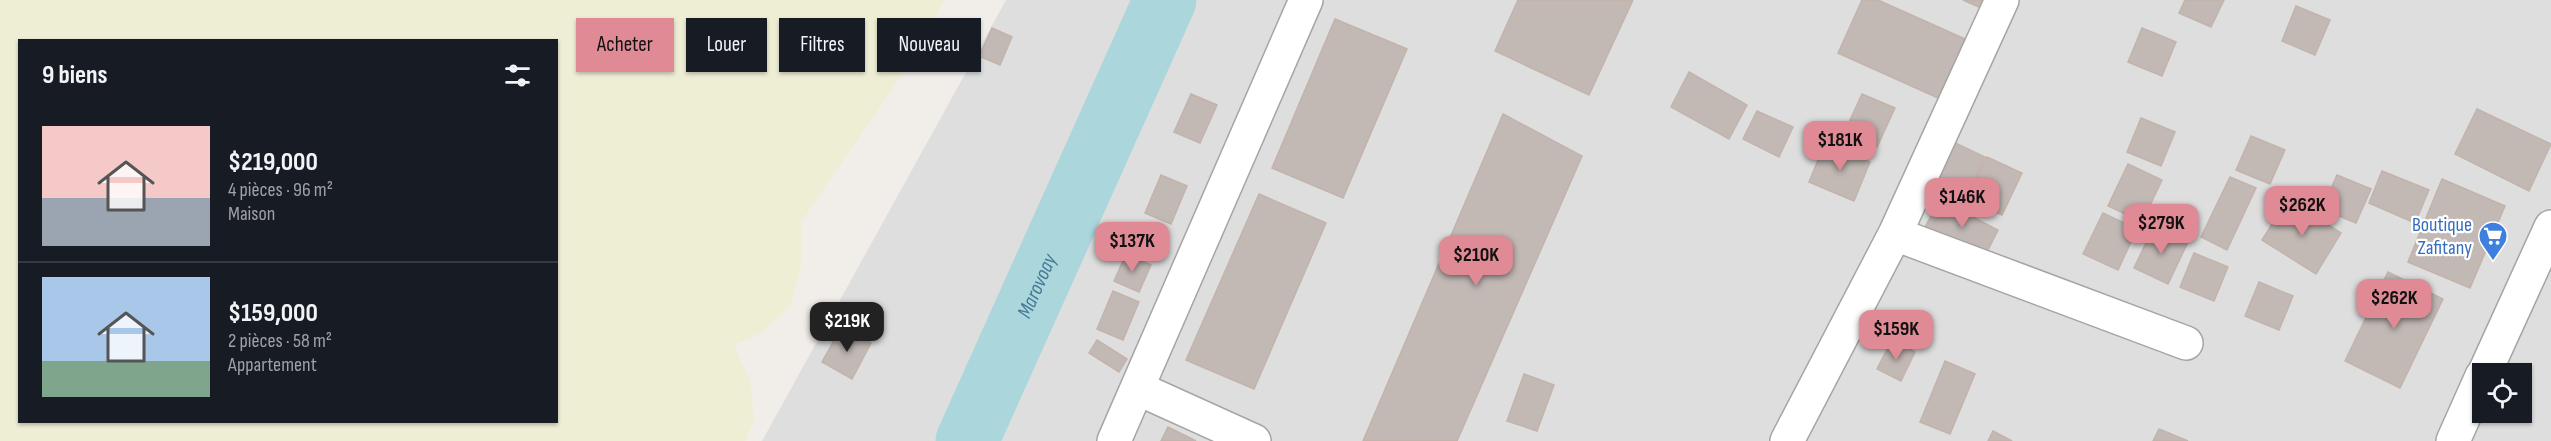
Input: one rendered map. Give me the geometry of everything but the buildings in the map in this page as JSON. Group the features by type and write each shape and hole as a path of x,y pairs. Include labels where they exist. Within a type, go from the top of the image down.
{"street":[{"path":"1114,441 1306,0"},
{"path":"1786,441 1895,234 2002,0"},
{"path":"2489,363 2551,227"},
{"path":"1895,234 2186,343"},
{"path":"1137,388 1254,441"},
{"path":"2452,441 2472,398"}],"shaded area":[{"path":"1006,0 2551,0 2551,441 762,441 966,72 981,72 981,45"}],"green space":[{"path":"0,0 944,0 934,18 877,18 877,72 904,72 801,222 801,266 791,305 761,333 734,345 750,381 754,420 745,441 0,441"}],"waterway":[{"name":"Marovoay","path":"967,441 1165,0"}],"place":[{"name":"Boutique Zafitany","path":"2493,262"}]}
